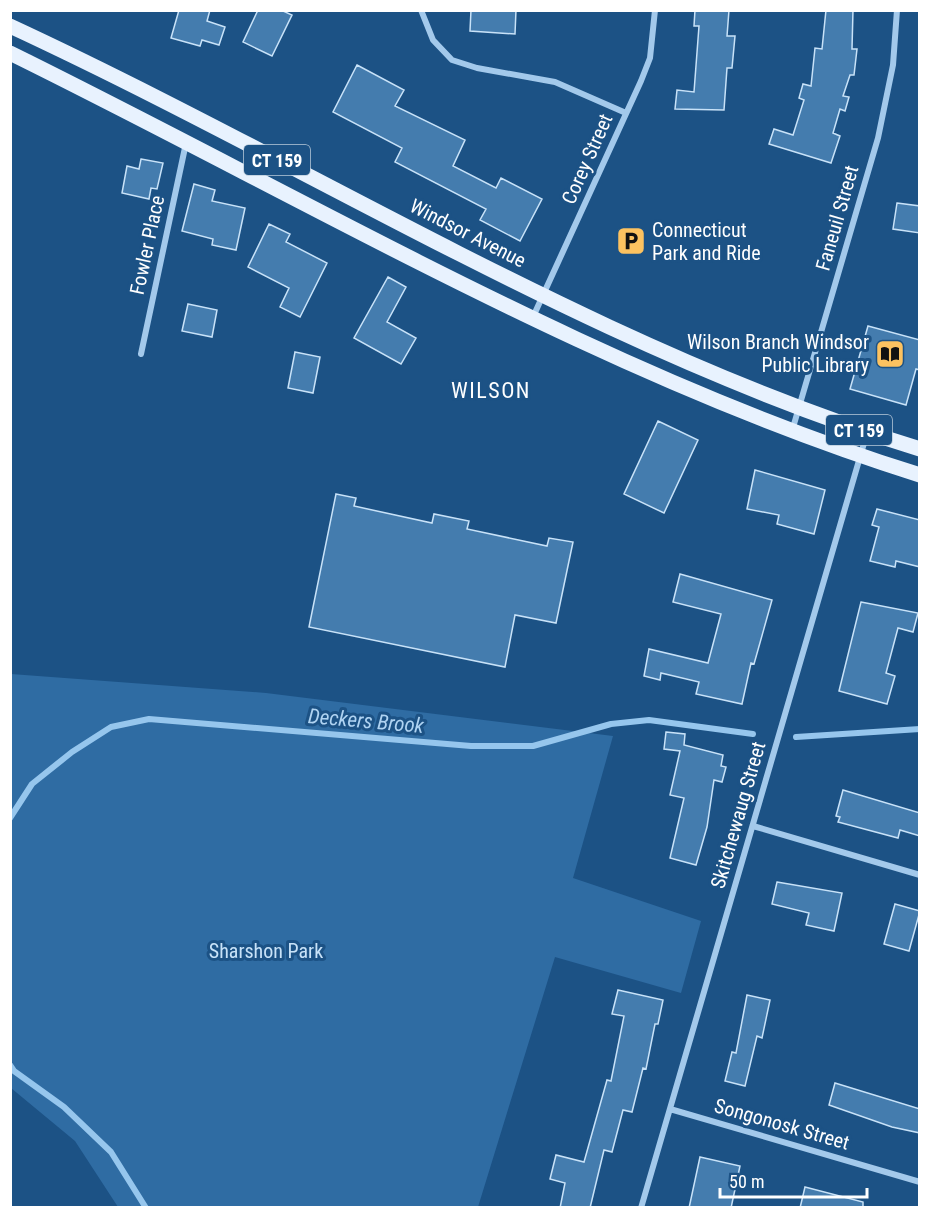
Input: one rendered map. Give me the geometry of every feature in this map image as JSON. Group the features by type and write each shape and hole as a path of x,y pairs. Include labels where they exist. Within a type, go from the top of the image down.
{"main road":[{"name":"Windsor Avenue","path":"10,26 544,294 676,355 799,408 867,433 920,449"},
{"name":"CT 159","path":"10,53 534,317 690,389 792,431 920,475"},
{"path":"92,95 100,70"}],"street":[{"path":"421,10 433,40 452,60 477,68 555,82 626,113"},
{"name":"Corey Street","path":"534,317 650,57 655,10"},
{"name":"Faneuil Street","path":"792,431 880,128 893,65 897,10"},
{"name":"Fowler Place","path":"141,354 187,142"},
{"name":"Skitchewaug Street","path":"641,1208 867,433"},
{"path":"753,826 920,875"},
{"name":"Songonosk Street","path":"670,1109 920,1182"}],"green space":[{"name":"Sharshon Park","path":"11,674 266,693 613,736 573,878 701,921 681,993 555,957 478,1207 118,1207 75,1141 11,1088"}],"building":[{"path":"179,10 210,10 207,21 225,27 219,45 202,40 200,46 171,38"},
{"path":"258,10 281,10 292,15 272,56 243,42"},
{"path":"471,10 516,10 515,34 470,31"},
{"path":"695,10 729,10 727,36 735,36 732,68 727,68 724,110 675,109 677,90 694,92 699,26 694,26"},
{"path":"826,10 853,10 852,49 857,49 854,75 850,75 843,96 849,97 845,111 840,109 833,133 840,136 831,163 769,144 774,129 793,135 804,100 799,98 803,84 811,86 815,48 822,49"},
{"path":"357,65 404,90 395,106 465,140 453,166 496,188 501,178 542,199 520,241 480,220 486,209 395,162 402,148 333,112"},
{"path":"141,159 163,163 157,189 151,188 149,199 122,193 127,166 139,169"},
{"path":"194,184 215,190 212,201 245,208 236,250 212,245 213,239 182,231"},
{"path":"897,203 920,206 920,233 893,229"},
{"path":"269,224 290,234 286,242 327,263 300,317 280,307 289,288 248,267"},
{"path":"388,277 406,287 387,322 416,338 401,364 354,338"},
{"path":"188,304 217,310 212,337 182,331"},
{"name":"Wilson Branch Windsor Public Library","path":"868,326 920,340 920,370 916,369 906,405 850,389"},
{"path":"295,352 320,357 313,393 288,388"},
{"path":"658,421 698,440 664,513 624,494"},
{"path":"755,470 825,490 814,534 777,524 779,515 747,509"},
{"path":"336,494 356,498 354,506 432,523 434,514 469,521 467,529 547,546 549,538 573,542 556,623 515,615 505,667 309,627"},
{"path":"877,509 920,520 920,567 896,561 895,567 870,561 879,527 872,525"},
{"path":"680,574 772,600 754,664 751,663 742,704 696,694 699,682 661,673 660,680 644,676 649,649 708,663 721,614 673,602"},
{"path":"861,602 918,613 913,632 898,628 886,673 895,676 887,704 839,691"},
{"path":"666,732 685,734 684,745 723,755 721,766 726,767 722,782 714,780 707,827 696,865 670,858 684,798 670,795 680,751 664,749"},
{"path":"843,790 920,813 920,836 900,830 898,838 838,822 840,817 836,816"},
{"path":"777,882 842,893 834,931 806,925 809,913 772,904"},
{"path":"895,904 920,911 909,951 884,944"},
{"path":"618,990 663,1000 658,1024 655,1024 646,1069 643,1068 632,1112 623,1110 612,1152 604,1150 590,1208 560,1208 565,1183 550,1179 556,1155 584,1162 607,1080 611,1081 624,1016 612,1014"},
{"path":"747,995 770,1000 762,1038 757,1036 745,1086 725,1081 732,1052 736,1053"},
{"path":"835,1083 920,1109 920,1133 892,1127 829,1105"},
{"path":"700,1157 740,1166 731,1208 689,1208"},
{"path":"805,1187 863,1202 863,1208 800,1208"}],"waterway":[{"name":"Deckers Brook","path":"10,818 32,784 72,752 111,727 149,719 471,746 533,746 611,724 649,720 753,734"},
{"name":"Deckers Brook","path":"796,737 920,729"},
{"name":"Deckers Brook","path":"10,1065 14,1071 64,1107 111,1152 146,1208"}],"place":[{"name":"Connecticut Park and Ride","path":"631,241"},
{"name":"Wilson Branch Windsor Public Library","path":"890,354"}],"district":[{"name":"WILSON","path":"491,390"}]}
